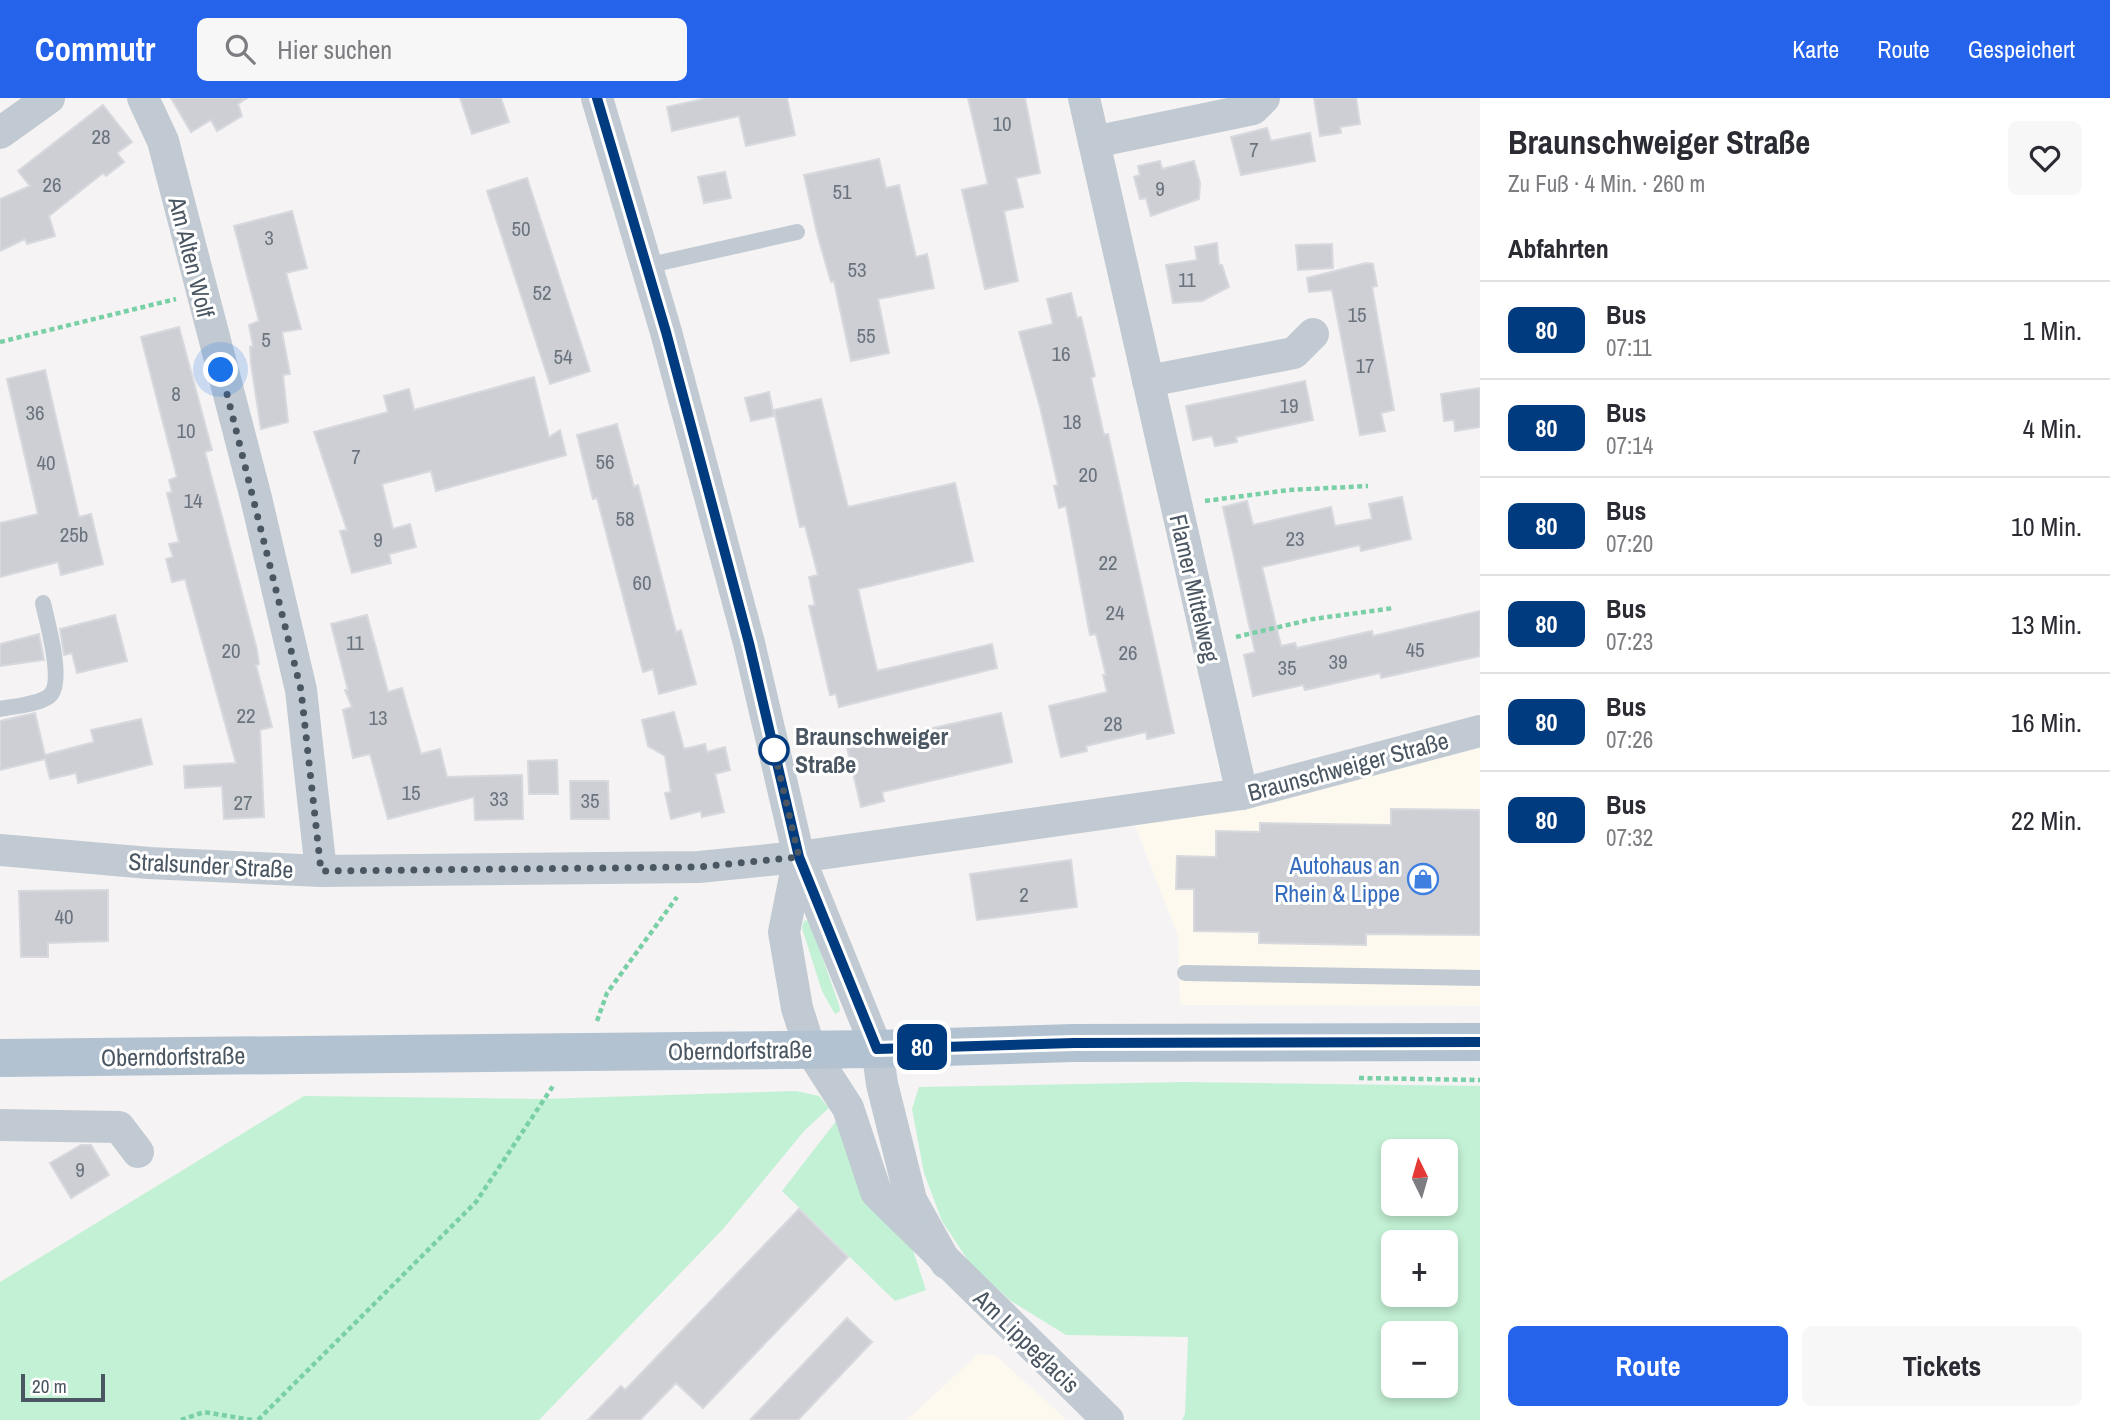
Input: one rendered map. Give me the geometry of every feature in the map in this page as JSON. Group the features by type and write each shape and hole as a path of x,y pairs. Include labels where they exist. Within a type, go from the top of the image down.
{"main road":[{"name":"Oberndorfstraße","path":"0,1058 810,1049 879,1066 1088,1042 1480,1042"}],"street":[{"path":"0,133 49,98"},
{"name":"Am Alten Wolf","path":"143,98 163,141 256,498 301,690 321,871"},
{"name":"Am Lippeglacis","path":"597,98 749,643 799,857 879,1066 911,1200 946,1263"},
{"name":"Flamer Mittelweg","path":"1084,98 1242,794"},
{"path":"1094,142 1253,109 1264,98"},
{"path":"1148,381 1294,353 1313,334"},
{"name":"Braunschweiger Straße","path":"799,857 1242,794 1480,731"},
{"name":"Stralsunder Straße","path":"0,850 149,863 321,871 699,867 799,857"},
{"name":"Am Lippeglacis","path":"799,857 784,932 797,1007 810,1049 848,1108 876,1192 1108,1420"},
{"path":"0,1125 119,1127 138,1152"},
{"path":"0,1144 32,1125"}],"lane":[{"path":"646,266 797,232"},
{"path":"0,709 38,701 49,696 54,690 56,673 43,603"},
{"path":"1185,973 1480,978"}],"path":[{"path":"0,342 201,293"},
{"path":"1176,505 1289,490 1368,486"},
{"path":"1208,644 1313,619 1394,608"},
{"path":"258,1420 476,1202 595,1029 607,993 699,867"},
{"path":"181,1420 204,1412 252,1420"}],"shaded area":[{"path":"1480,748 1480,1006 1180,1005 1178,936 1134,823 1248,806"},
{"path":"978,1354 996,1356 1067,1420 907,1420"}],"green space":[{"path":"809,920 839,1005 840,1011 835,1014 822,991 802,928 804,921"},
{"path":"1184,1082 1480,1086 1480,1420 1182,1420 1185,1414 1188,1337 1066,1335 1011,1301 971,1265 942,1221 924,1173 912,1109 919,1087"},
{"path":"796,1091 819,1096 829,1108 805,1130 723,1229 539,1420 0,1420 0,1282 304,1096 541,1099"},
{"path":"837,1120 911,1244 926,1290 895,1301 782,1191"}],"building":[{"path":"171,98 247,98 238,104 242,116 217,131 211,120 191,132"},
{"path":"460,98 501,98 509,122 472,134"},
{"path":"707,98 787,98 795,135 746,146 739,116 672,131 667,107"},
{"path":"968,98 1025,98 1040,173 1016,178 1023,207 1004,211 1018,281 985,289 962,190 988,184"},
{"path":"1314,98 1356,98 1360,124 1340,127 1341,133 1320,136"},
{"path":"103,105 132,142 117,153 124,162 106,176 103,173 49,216 55,236 27,244 25,239 0,251 0,199 30,186 18,171"},
{"path":"1267,128 1271,141 1310,133 1315,161 1241,175 1231,137"},
{"path":"879,159 886,188 899,185 916,257 927,254 934,288 878,299 889,353 851,361 834,281 831,282 818,237 804,175"},
{"path":"1160,161 1162,169 1194,161 1200,183 1199,199 1151,216 1146,198 1140,199 1134,177 1140,175 1138,166"},
{"path":"725,172 731,198 704,203 698,177"},
{"path":"527,178 590,371 550,384 487,191"},
{"path":"292,211 307,268 286,273 301,329 282,332 290,374 283,375 288,422 261,429 251,364 250,347 253,346 249,325 259,321 234,226"},
{"path":"1217,243 1219,265 1222,265 1229,287 1202,301 1173,303 1166,265 1197,260 1195,247"},
{"path":"1332,244 1333,268 1298,270 1296,245"},
{"path":"1366,263 1373,264 1377,286 1372,287 1394,410 1381,413 1385,431 1360,435 1332,290 1309,292 1307,278"},
{"path":"1071,293 1077,318 1081,317 1095,376 1091,378 1104,435 1108,434 1174,733 1147,739 1146,732 1086,746 1087,751 1061,757 1049,706 1107,692 1103,675 1106,675 1096,634 1090,635 1066,506 1059,508 1054,486 1058,485 1019,332 1053,324 1047,299"},
{"path":"179,327 212,450 205,452 257,650 259,664 256,665 272,727 260,730 264,817 224,819 222,786 185,788 184,766 236,763 185,579 172,582 166,559 173,557 169,544 179,542 167,493 172,492 169,480 177,477 141,337"},
{"path":"45,370 79,517 91,514 103,564 61,575 58,562 0,577 0,523 38,514 7,379"},
{"path":"534,377 549,437 560,430 566,455 436,491 431,471 382,484 393,529 410,524 416,547 389,554 391,563 352,573 340,531 347,530 314,432 388,412 384,396 409,389 414,410"},
{"path":"1305,381 1313,420 1236,437 1237,442 1215,446 1212,436 1193,440 1186,406"},
{"path":"1480,388 1480,427 1455,431 1454,420 1444,421 1441,394"},
{"path":"769,392 774,416 751,421 745,398"},
{"path":"821,399 848,507 955,483 973,561 858,589 877,671 992,644 997,668 839,707 836,694 830,695 809,606 815,605 809,577 818,575 805,526 800,527 774,410"},
{"path":"617,424 634,487 638,485 676,632 681,630 696,684 659,694 653,669 643,672 597,498 593,499 577,435"},
{"path":"1402,497 1411,539 1361,551 1360,545 1262,567 1281,646 1295,643 1297,648 1372,631 1373,636 1480,611 1480,656 1381,678 1380,673 1305,690 1303,685 1253,696 1244,655 1255,652 1223,507 1247,501 1253,525 1331,507 1335,526 1372,519 1369,504"},
{"path":"115,615 127,661 77,673 72,653 64,655 60,629"},
{"path":"367,615 388,692 402,688 421,754 440,749 447,777 522,775 523,819 475,820 474,797 388,819 370,754 353,758 343,710 352,707 345,690 348,690 331,624"},
{"path":"39,634 44,660 0,666 0,644"},
{"path":"674,712 684,749 705,744 707,752 725,747 730,770 715,774 724,812 702,817 701,811 671,819 665,793 671,792 665,756 648,746 642,720"},
{"path":"35,713 45,755 94,742 91,730 141,719 152,764 78,783 76,773 50,779 45,759 0,770 0,721"},
{"path":"1001,713 1012,762 882,792 884,801 861,807 847,747"},
{"path":"557,760 558,794 529,794 528,761"},
{"path":"570,781 608,781 609,819 571,819"},
{"path":"1391,809 1480,810 1480,935 1366,934 1366,945 1259,943 1259,932 1194,931 1194,889 1176,889 1177,856 1216,857 1216,831 1260,832 1260,823 1391,825"},
{"path":"1071,860 1077,907 977,920 970,874"},
{"path":"108,890 108,941 48,943 48,957 21,957 19,891"},
{"path":"81,1145 91,1145 109,1175 71,1198 50,1163"},
{"path":"799,1209 848,1257 703,1408 676,1383 640,1420 588,1420 621,1386 625,1390"},
{"path":"847,1318 872,1342 798,1420 750,1420"}],"bus line":[{"name":"80","path":"597,98 666,332 749,643 799,857 877,1049 1326,1040 1480,1042"}],"place":[{"name":"Braunschweiger Straße","path":"774,750"},
{"name":"Autohaus an Rhein & Lippe","path":"1423,879"}],"route":[{"path":"221,370 256,498 301,690 321,871 699,867 799,857 774,750"}]}
